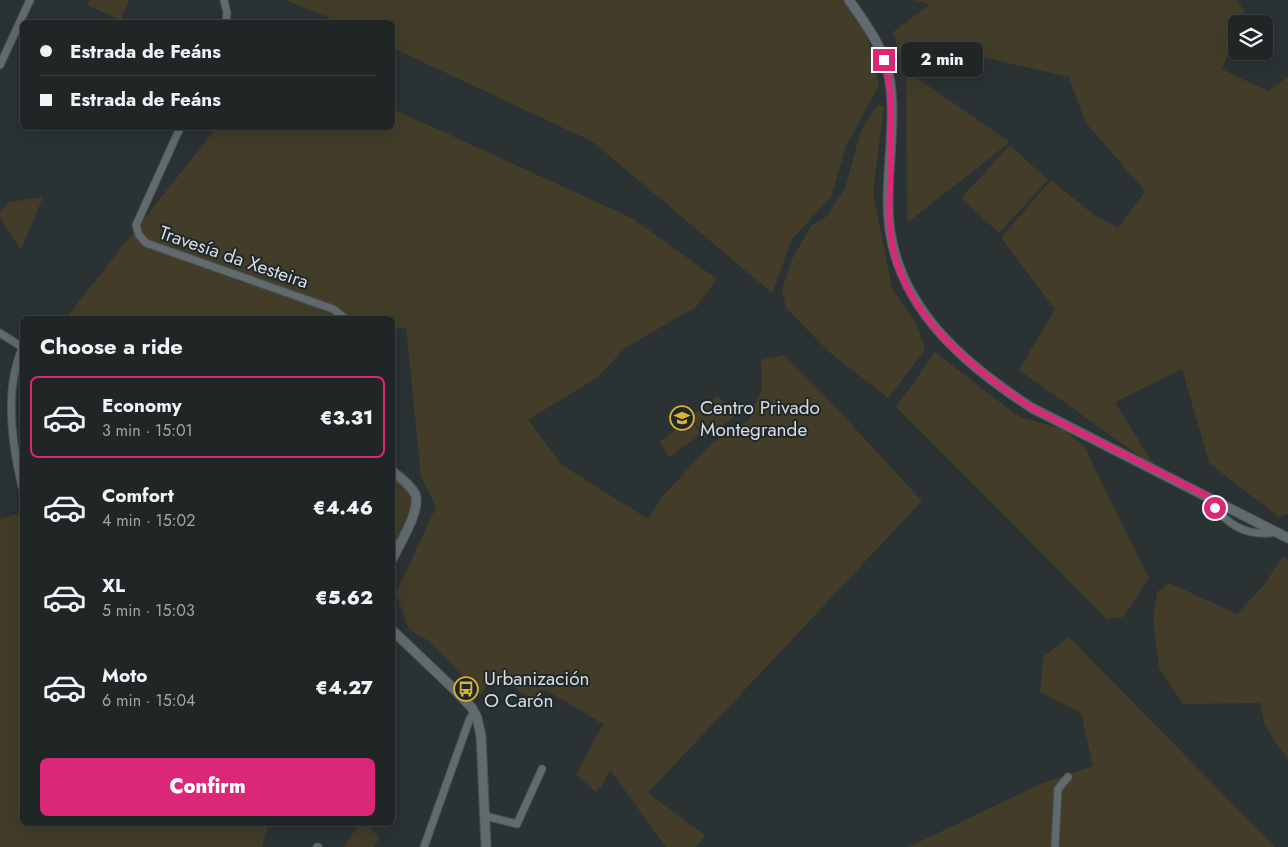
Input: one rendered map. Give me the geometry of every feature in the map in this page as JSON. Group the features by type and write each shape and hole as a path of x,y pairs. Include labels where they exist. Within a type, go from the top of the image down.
{"street":[{"path":"21,20 30,0"},
{"path":"224,0 226,20"},
{"path":"849,0 877,43 889,77 890,230 901,274 924,315 985,376 1010,395 1288,538"},
{"path":"0,65 20,22"},
{"name":"Travesía da Xesteira","path":"179,130 136,225 139,235 146,243 332,309 342,316"},
{"path":"0,333 20,347"},
{"path":"20,356 15,377 12,404 15,455 20,478"},
{"path":"395,474 414,492 417,502 415,513 395,554"},
{"path":"1207,496 1229,523 1244,530 1266,533 1278,532"},
{"path":"395,633 442,677 475,714 481,736 486,847"},
{"path":"424,847 470,718 475,714"},
{"path":"485,816 517,824 542,769"},
{"path":"1055,847 1058,789 1068,778"}],"shaded area":[{"path":"90,0 129,0 121,20 116,20 115,18 87,5"},
{"path":"285,0 854,0 868,39 879,85 846,146 831,197 792,239 772,293 593,142 395,49 395,20 334,20"},
{"path":"913,0 1236,0 1245,10 1243,15 1228,15 1228,53 1222,69 1268,91 1288,77 1288,514 1279,517 1209,463 1182,369 1115,402 1155,467 1019,370 1055,309 1001,238 1051,180 1093,214 1118,228 1145,191 1085,122 1069,77 983,57 907,71 1010,142 907,223 906,78 893,32 930,4"},
{"path":"878,105 884,106 873,192 892,289 916,323 925,350 888,398 829,352 786,308 782,290 792,259 811,226 827,216 845,188 861,130"},
{"path":"395,110 632,218 717,279 696,307 625,348 598,377 528,420 562,465 648,519 661,498 711,444 749,420 762,388 761,360 784,355 828,399 922,501 648,793 706,836 695,847 666,847 610,770 601,788 599,787 596,792 576,774 603,724 544,689 535,703 494,672 481,695 429,641 409,630 396,593 436,507 421,476 406,328 395,329 395,316 67,316 214,130 395,130"},
{"path":"1010,145 1048,180 999,233 961,198"},
{"path":"43,197 21,250 0,218 0,212 9,202"},
{"path":"935,352 1018,416 1063,429 1084,446 1149,579 1123,617 1107,619 896,407"},
{"path":"718,395 735,416 706,438 690,417"},
{"path":"690,419 701,434 670,457 659,442"},
{"path":"395,478 411,495 412,505 395,543"},
{"path":"20,513 20,826 268,826 262,847 0,847 0,519"},
{"path":"1283,556 1288,560 1288,760 1265,726 1260,703 1183,704 1159,668 1153,619 1157,592 1169,583 1237,614 1263,586"},
{"path":"1069,637 1275,847 909,847 1040,784 1093,766 1081,713 1040,692 1043,657"},
{"path":"358,826 368,826 380,837 374,847 344,847"}],"place":[{"name":"Centro Privado Montegrande","path":"682,418"},
{"name":"Urbanización O Carón","path":"466,689"}],"route":[{"path":"884,60 889,77 891,100 890,230 901,274 924,315 985,376 1010,395 1032,408 1207,496 1215,508"}]}
